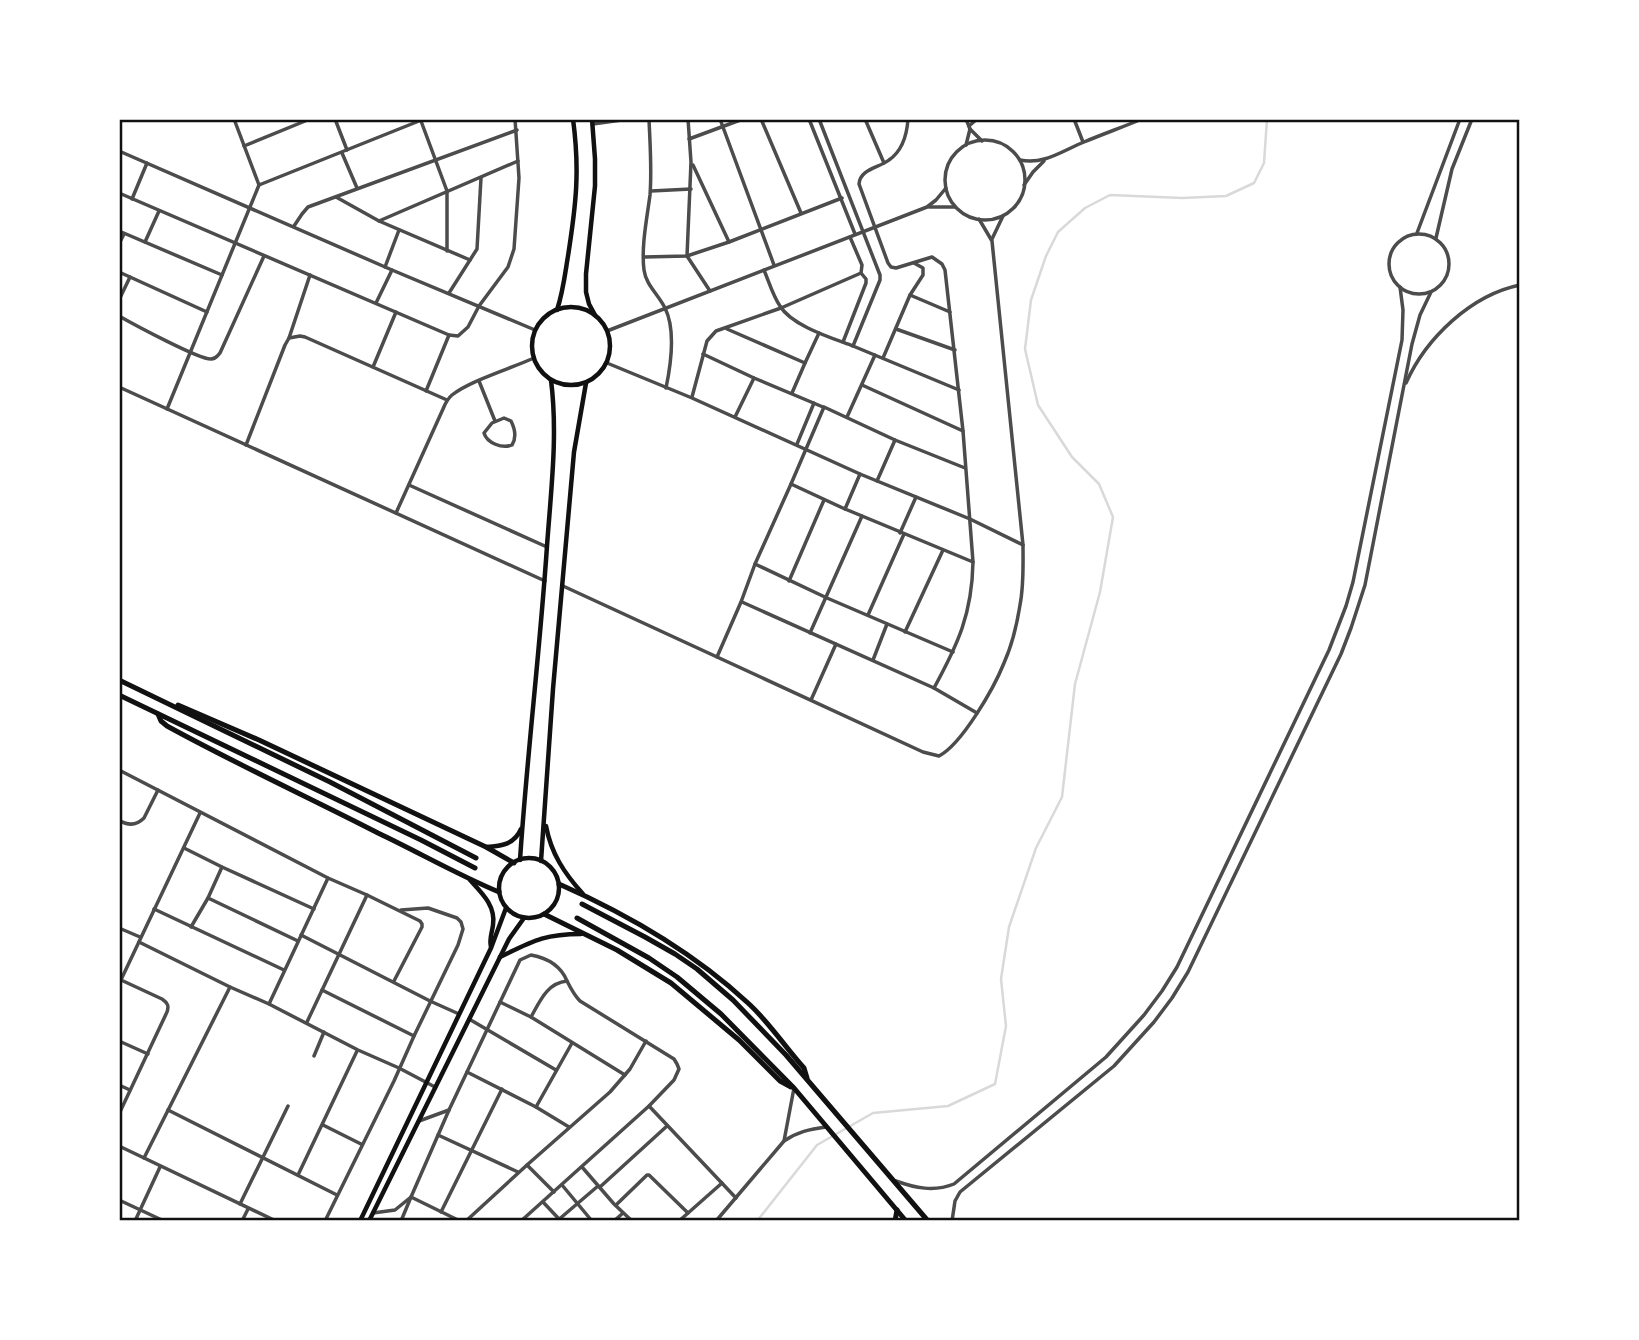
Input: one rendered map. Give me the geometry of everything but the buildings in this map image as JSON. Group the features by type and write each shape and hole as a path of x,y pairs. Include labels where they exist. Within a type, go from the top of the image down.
{"highway":[{"path":"119,680 330,782 476,858"},
{"path":"119,695 474,868"},
{"path":"168,704 177,704 259,740 517,861"},
{"path":"158,714 167,726 236,763 499,892"},
{"path":"559,884 584,894 666,940 713,975 749,1004 803,1068 808,1081"},
{"path":"582,904 645,937 696,969 733,1000 767,1034 928,1221"},
{"path":"544,914 617,950 671,984 718,1021 780,1081 794,1088"},
{"path":"577,918 649,958 677,977 721,1014 794,1088 906,1221"},
{"path":"895,1221 897,1210"}],"main road":[{"path":"557,310 564,288 576,204 577,150 572,119"},
{"path":"592,121 595,186 586,292 595,316"},
{"path":"570,307 583,309 595,316 607,331 610,342 607,363 598,375 586,383 562,385 551,380 538,368 534,358 532,343 535,330 542,320 557,310 570,307"},
{"path":"517,861 545,581 554,453 551,380"},
{"path":"541,861 574,452 586,383"},
{"path":"545,819 558,861 569,879 584,894"},
{"path":"486,847 502,847 512,841 518,835 522,824"},
{"path":"517,861 541,861 549,866 559,884 558,896 553,906 534,918 514,914 501,900 499,883 502,875 517,861"},
{"path":"470,879 485,897 493,913 491,948"},
{"path":"360,1221 491,948 506,908"},
{"path":"369,1221 499,957 513,931 524,918"},
{"path":"499,957 543,937 586,934"}],"street":[{"path":"167,409 259,185 234,119"},
{"path":"244,146 310,119"},
{"path":"335,119 357,188"},
{"path":"259,185 421,119 447,191 447,251"},
{"path":"119,193 447,334 458,336 465,331 512,259 518,161 515,119"},
{"path":"592,121 629,119"},
{"path":"649,119 650,191 643,257 644,273 666,309 671,354 666,388"},
{"path":"688,119 691,189 687,256 710,291"},
{"path":"720,119 774,265"},
{"path":"689,139 743,119"},
{"path":"761,119 801,213"},
{"path":"810,119 855,234"},
{"path":"819,119 880,275 853,346"},
{"path":"865,119 884,163"},
{"path":"908,119 898,152 859,179 861,193 887,263 896,268 932,257 942,264 945,270 964,431 973,562 970,606 953,652 934,688"},
{"path":"966,119 969,128 982,141"},
{"path":"966,145 969,128 977,119"},
{"path":"1073,119 1083,142"},
{"path":"1019,160 1045,160 1142,119"},
{"path":"1417,233 1460,119"},
{"path":"1436,238 1452,169 1472,119"},
{"path":"293,227 308,207 517,130"},
{"path":"982,141 1006,146 1019,160 1025,174 1020,200 1003,216 987,220 964,215 949,198 946,188 946,170 952,157 966,145 982,141"},
{"path":"119,151 535,330"},
{"path":"1024,186 1045,160"},
{"path":"379,220 518,161"},
{"path":"691,162 729,242"},
{"path":"132,199 147,163"},
{"path":"449,293 475,254 478,243 481,178"},
{"path":"607,331 927,207 946,188"},
{"path":"650,191 691,189"},
{"path":"336,197 400,230 470,260"},
{"path":"643,257 687,256 842,198"},
{"path":"927,207 955,207"},
{"path":"145,242 159,211"},
{"path":"563,586 923,752 939,756 950,749 977,713 1004,664 1020,606 1023,545 992,241 1003,216"},
{"path":"979,219 992,241"},
{"path":"385,267 400,230"},
{"path":"119,244 122,232 222,275"},
{"path":"952,1221 955,1201 960,1192 1114,1066 1154,1022 1188,972 1341,654 1365,585 1417,323 1431,292 1444,282 1450,269 1446,248 1436,238 1417,233 1409,235 1394,247 1390,256 1391,275 1404,290 1416,294 1431,292"},
{"path":"843,342 866,283 861,273 862,265 850,237"},
{"path":"119,317 191,352 210,359 216,357 264,256"},
{"path":"883,358 910,295 924,272 923,268 913,262"},
{"path":"375,303 392,270"},
{"path":"764,270 781,308 792,319 819,333 959,390"},
{"path":"119,272 207,312"},
{"path":"692,398 705,346 716,331 781,308 861,273"},
{"path":"246,444 289,338 310,275"},
{"path":"119,300 131,277"},
{"path":"1403,391 1420,356 1445,328 1471,305 1506,288 1520,285"},
{"path":"890,1178 926,1189 954,1184 1106,1057 1144,1015 1177,967 1329,650 1346,606 1402,340 1401,287"},
{"path":"910,295 950,312"},
{"path":"373,368 396,312"},
{"path":"725,328 805,363"},
{"path":"896,329 955,350"},
{"path":"792,394 819,333"},
{"path":"426,391 447,334"},
{"path":"289,338 305,337 447,400"},
{"path":"704,354 895,440 965,468"},
{"path":"847,417 875,355"},
{"path":"396,513 447,400 479,380 534,358"},
{"path":"607,363 970,519 1023,545"},
{"path":"735,418 754,378"},
{"path":"479,380 495,421"},
{"path":"862,384 964,431"},
{"path":"119,387 545,581"},
{"path":"797,444 814,403"},
{"path":"717,657 824,407"},
{"path":"504,418 511,421 515,435 512,445 504,447 486,438 484,430 495,421 504,418"},
{"path":"877,481 895,440"},
{"path":"845,509 860,474"},
{"path":"791,484 973,562"},
{"path":"409,485 547,547"},
{"path":"867,615 916,497"},
{"path":"789,580 824,500"},
{"path":"810,633 862,516"},
{"path":"905,632 943,550"},
{"path":"755,564 953,652"},
{"path":"741,602 934,688 977,713"},
{"path":"873,660 887,624"},
{"path":"811,700 836,644"},
{"path":"119,769 328,878 419,921 422,925 394,981"},
{"path":"119,820 131,825 140,822 158,790"},
{"path":"119,1114 168,1005 162,999 120,981 200,813"},
{"path":"184,848 314,909"},
{"path":"191,927 222,867"},
{"path":"269,1004 328,878"},
{"path":"307,1023 367,895"},
{"path":"208,898 298,941"},
{"path":"154,909 284,970"},
{"path":"325,1221 458,945 463,929 457,918 435,909 398,910"},
{"path":"119,928 230,987 435,1087"},
{"path":"301,935 430,1001 460,1013"},
{"path":"401,1221 449,1110 520,960 525,956 535,955 548,960 560,970 580,1001 674,1059 679,1069 674,1080 649,1106 524,1220"},
{"path":"531,1017 551,987 568,981"},
{"path":"144,1158 230,987"},
{"path":"322,990 414,1036"},
{"path":"500,1002 531,1017 625,1075"},
{"path":"469,1019 556,1070"},
{"path":"314,1056 324,1032"},
{"path":"119,1041 148,1054"},
{"path":"466,1221 610,1092 625,1075 646,1041"},
{"path":"536,1107 572,1043"},
{"path":"298,1175 358,1050"},
{"path":"467,1072 569,1127"},
{"path":"119,1085 131,1090"},
{"path":"783,1141 794,1088"},
{"path":"441,1212 502,1089"},
{"path":"240,1205 288,1106"},
{"path":"649,1106 736,1198"},
{"path":"168,1110 337,1195"},
{"path":"419,1121 449,1110"},
{"path":"323,1125 362,1144"},
{"path":"543,1202 558,1220 667,1126"},
{"path":"716,1221 783,1141 803,1131 826,1127"},
{"path":"438,1135 518,1172"},
{"path":"119,1146 275,1221"},
{"path":"527,1165 554,1192"},
{"path":"135,1221 160,1167"},
{"path":"582,1167 632,1221"},
{"path":"617,1205 649,1175 688,1213"},
{"path":"679,1221 722,1183"},
{"path":"562,1185 592,1221"},
{"path":"373,1213 395,1210 411,1197"},
{"path":"411,1197 460,1221"},
{"path":"119,1200 164,1221"},
{"path":"242,1221 248,1209"},
{"path":"614,1221 623,1213"}],"waterway":[{"path":"757,1221 817,1145 873,1113 948,1106 995,1084 1006,1026 1001,979 1009,927 1036,848 1062,797 1075,684 1100,592 1113,517 1099,484 1072,457 1038,405 1025,349 1031,300 1046,256 1058,232 1085,208 1110,195 1182,198 1226,196 1254,183 1264,163 1267,119"}]}
